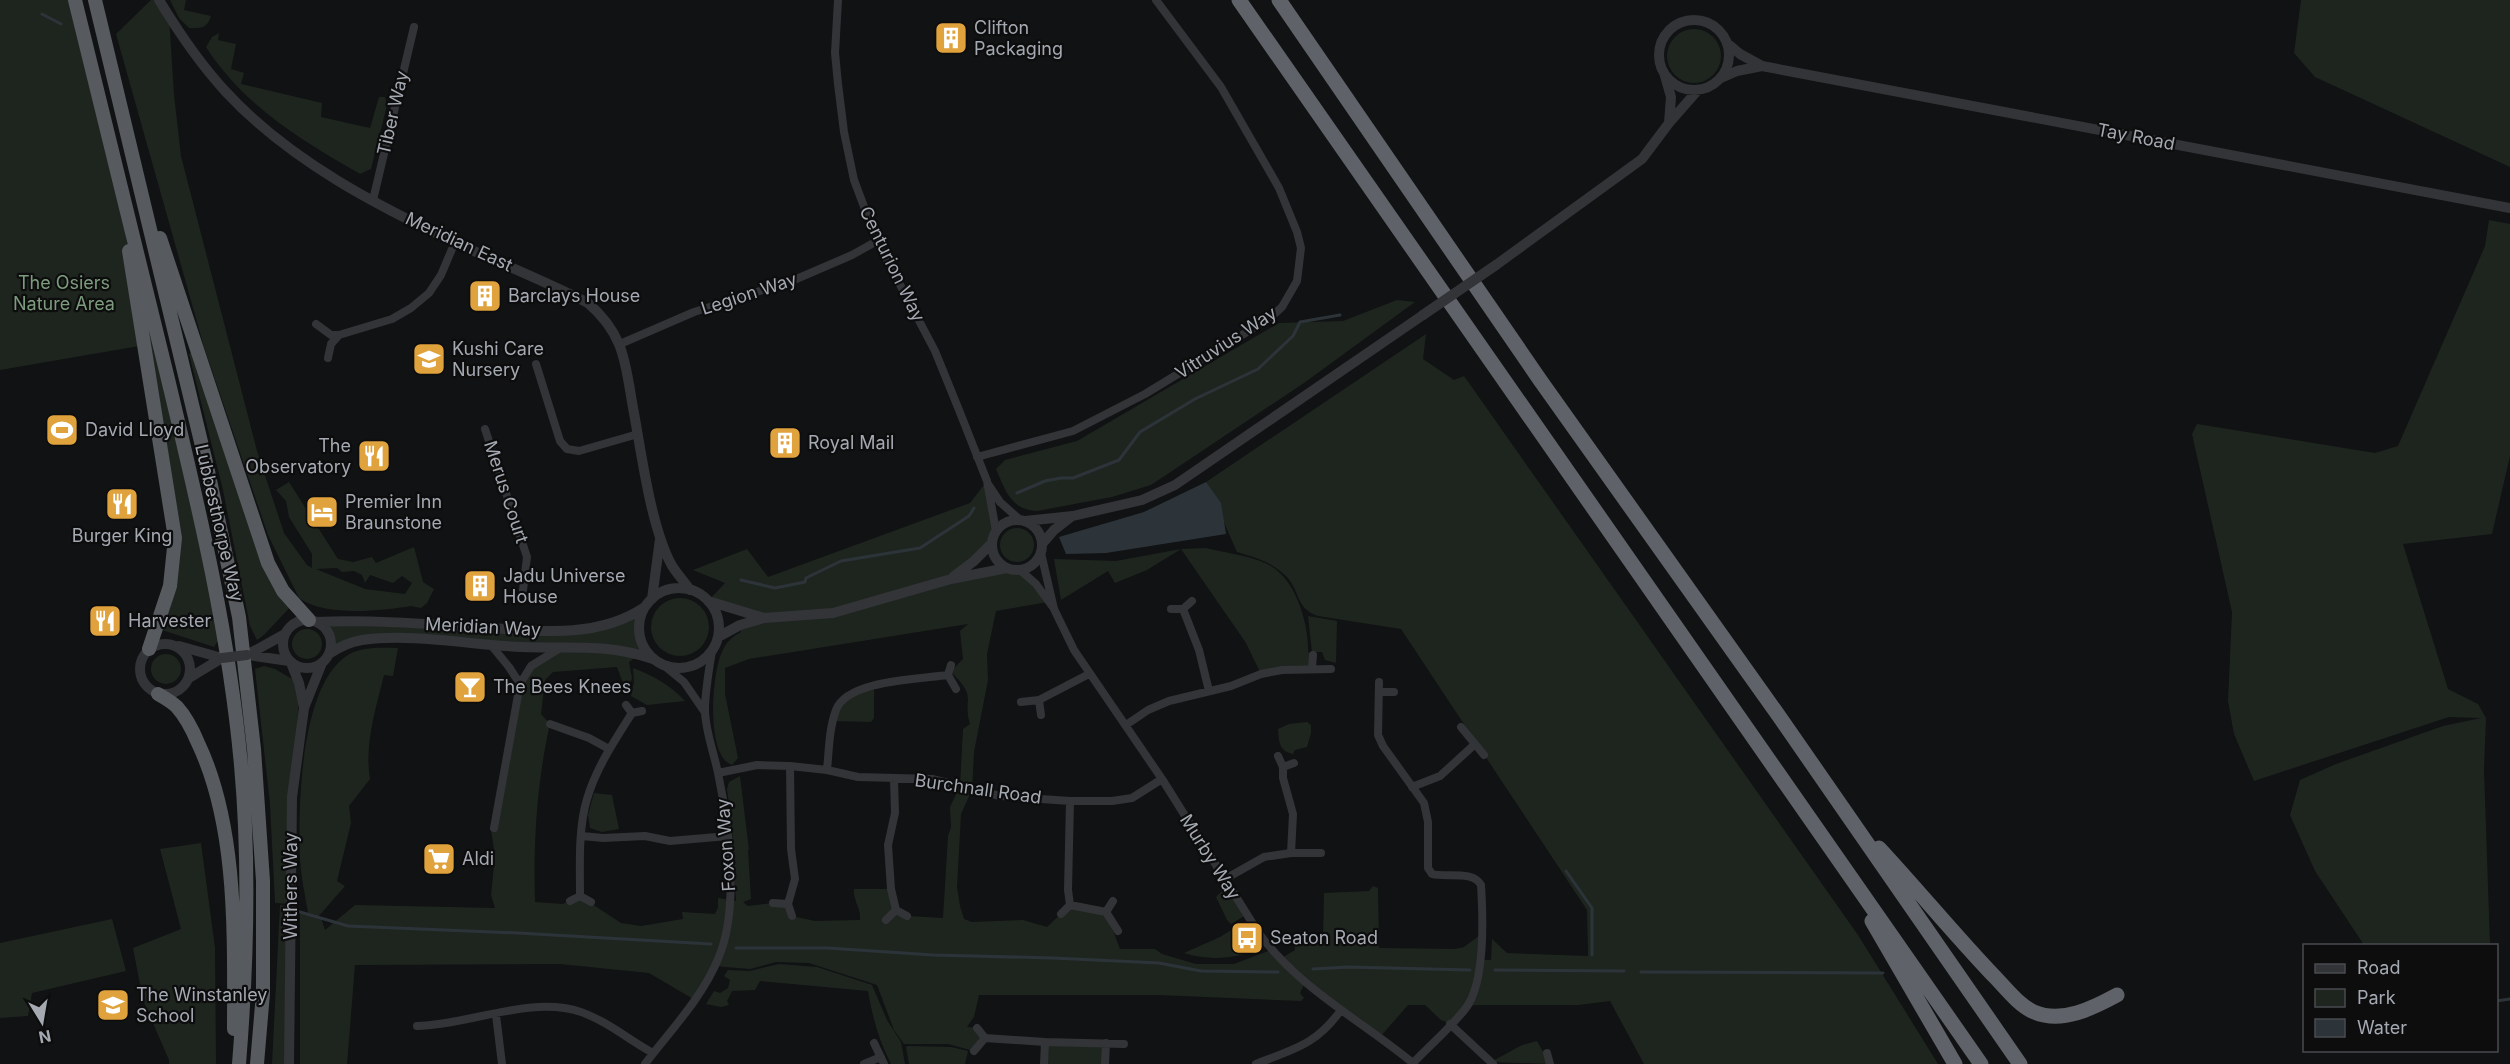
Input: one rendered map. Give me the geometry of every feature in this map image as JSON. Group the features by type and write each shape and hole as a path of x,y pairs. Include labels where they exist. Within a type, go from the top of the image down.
{"highway":[{"name":"Lubbesthorpe Way","path":"75,0 198,502 223,626 237,727 243,810 246,950 239,1064"},
{"name":"Lubbesthorpe Way","path":"95,0 215,501 239,617 256,773 263,881 263,993 257,1064"},
{"path":"1239,0 1981,1064"},
{"path":"1279,0 1540,380 2020,1064"},
{"path":"126,130 259,539 283,591 312,621"},
{"path":"109,139 175,530 171,586 149,649"},
{"path":"158,694 177,707 195,736 209,768 221,816 229,876 233,942 232,1064"},
{"path":"1844,811 1986,967 2018,1000 2034,1012 2050,1016 2069,1015 2089,1009 2117,995"},
{"path":"1838,858 1892,958 1955,1064"}],"street":[{"name":"Meridian East","path":"159,0 182,38 226,93 278,138 321,170 373,200 455,242 588,303 604,317 620,344 627,368 660,538 670,562 690,590"},
{"name":"Centurion Way","path":"838,0 835,53 844,132 854,180 877,241 935,351 987,481 1000,502 1022,520"},
{"name":"Vitruvius Way","path":"977,457 1073,431 1145,394 1270,318 1282,307 1297,281 1301,248 1279,188 1221,87 1156,0"},
{"path":"1665,76 1680,88 1698,90 1711,86 1721,78 1727,67 1729,55 1727,43 1722,34 1703,21 1693,20 1673,27 1664,37 1659,50 1660,64 1671,97 1669,123"},
{"name":"Tiber Way","path":"373,200 414,27"},
{"name":"Tay Road","path":"1727,43 1740,54 1762,66 2510,208"},
{"name":"Tay Road","path":"1721,78 1737,70 1762,66"},
{"path":"1007,568 993,553 992,543 996,531 1006,522 1073,516 1142,501 1175,485 1496,265 1624,174 1642,159 1698,90"},
{"name":"Legion Way","path":"620,344 694,312 805,276 877,241"},
{"path":"316,324 331,335 339,335 392,319 411,308 429,292 441,275 455,242"},
{"path":"328,358 331,344 339,335"},
{"path":"536,364 560,441 567,449 579,451 638,434"},
{"name":"Merus Court","path":"485,429 527,557 523,590"},
{"name":"Centurion Way","path":"987,481 996,531"},
{"path":"718,637 740,625 764,618 833,613 951,579 1007,568 1020,570 1029,567 1054,530 1073,516"},
{"path":"1022,520 1034,526 1040,534 1042,549"},
{"name":"Meridian East","path":"648,603 660,538"},
{"path":"951,579 992,543"},
{"name":"Murby Way","path":"1042,549 1054,609 1062,628 1089,674 1162,779 1271,950 1304,983 1413,1064"},
{"name":"Murby Way","path":"1020,570 1036,584 1054,609"},
{"path":"708,601 716,614 718,637 712,651 704,659 684,668 658,662 643,646 639,631 648,603 670,590 690,590 708,601 764,618"},
{"path":"1171,609 1183,609 1192,601"},
{"name":"Meridian Way","path":"312,621 395,622 552,631 618,623 648,603"},
{"path":"1183,609 1199,650 1209,692"},
{"path":"217,659 164,643 149,649 141,661 142,676 150,690 158,694 172,694 180,690 189,678 217,659 255,653 285,634 294,624 312,621 325,628 330,638 325,659 309,668 255,653"},
{"path":"285,634 283,648 290,662"},
{"name":"Meridian Way","path":"325,659 346,644 379,639 560,648 596,646 622,650 658,662"},
{"path":"490,645 520,684"},
{"path":"178,646 188,656 191,670 189,678"},
{"path":"494,828 520,684 531,666 560,648"},
{"name":"Foxon Way","path":"645,1064 708,981 720,955 730,901 728,836 705,711 712,651"},
{"path":"1312,668 1313,655"},
{"name":"Withers Way","path":"289,1064 292,797 304,708 325,659"},
{"name":"Withers Way","path":"290,662 299,683 304,708"},
{"name":"Foxon Way","path":"658,662 684,682 705,711"},
{"path":"951,665 948,675 956,689"},
{"path":"1126,725 1148,710 1168,701 1209,692 1261,674 1282,670 1331,669"},
{"path":"1021,702 1039,700 1089,674"},
{"path":"827,770 830,731 836,708 845,697 867,687 948,675"},
{"path":"1379,682 1378,735 1383,746 1424,803 1427,813 1428,868 1432,874 1472,877 1478,880 1480,885 1478,977 1467,1006 1413,1064"},
{"path":"1379,692 1394,692"},
{"path":"1039,700 1041,715"},
{"path":"626,705 632,713"},
{"path":"580,896 582,836 587,797 609,750 632,713 642,711"},
{"path":"550,723 583,735 609,750"},
{"path":"1461,727 1484,755"},
{"path":"1412,787 1440,776 1474,745"},
{"path":"1278,756 1283,767 1283,778 1293,814 1291,853"},
{"path":"1283,767 1294,763"},
{"name":"Burchnall Road","path":"718,773 757,765 790,766 827,770 858,777 932,779 1000,796 1070,801 1112,801 1132,798 1162,779"},
{"path":"790,766 791,849 795,879 788,904 792,916"},
{"path":"894,779 895,813 888,845 891,889 896,910"},
{"path":"1070,801 1068,890 1070,905"},
{"path":"582,836 603,838 636,836 682,841 728,836"},
{"path":"1225,879 1264,858 1291,853 1321,853"},
{"path":"570,902 580,896"},
{"path":"580,896 591,902"},
{"path":"1106,912 1113,901"},
{"path":"773,903 788,904"},
{"path":"1070,905 1106,912 1118,931"},
{"path":"1061,914 1070,905"},
{"path":"896,910 908,916"},
{"path":"886,920 896,910"},
{"path":"417,1026 458,1022 546,1007 580,1012 606,1024 653,1053"},
{"path":"1256,1064 1276,1060 1319,1036 1341,1010"},
{"path":"496,1015 502,1064"},
{"path":"1450,1024 1493,1064"},
{"path":"977,1028 985,1038 1124,1044"},
{"path":"974,1051 985,1038"},
{"path":"864,1064 882,1060 874,1042"},
{"path":"1044,1042 1044,1064"},
{"path":"1105,1064 1107,1043"},
{"path":"1547,1053 1550,1064"}],"green space":[{"name":"The Osiers Nature Area","path":"0,0 75,0 109,139 141,323 156,332 224,631 214,647 156,628 173,570 145,345 0,370"},
{"path":"151,0 159,0 169,16 181,156 257,451 284,533 307,565 312,568 312,554 289,517 286,501 276,490 289,482 338,559 353,562 372,557 376,563 414,547 423,582 434,589 427,603 421,608 411,606 369,611 338,610 310,604 299,598 268,535 204,347 116,34","holes":["337,568 342,572 354,571 362,575 365,583 370,575 393,583 402,576 412,583 405,594 365,589 316,569"]},
{"path":"170,0 186,0 184,10 211,16 208,23 203,27 189,28 179,18"},
{"path":"2301,0 2510,0 2510,167 2315,77 2294,53"},
{"path":"1689,29 1699,29 1709,33 1717,41 1721,56 1717,71 1709,79 1699,83 1689,83 1679,79 1671,71 1667,61 1667,51 1671,41 1679,33"},
{"path":"219,33 218,40 236,44 231,69 244,73 241,84 322,103 321,117 370,128 379,97 385,97 387,105 371,169 360,174 295,134 256,104 221,68 206,47 212,37"},
{"path":"2489,220 2510,224 2510,456 2492,534 2403,544 2448,689 2478,704 2486,718 2484,770 2490,944 2363,944 2315,871 2290,815 2300,780 2336,764 2443,726 2481,718 2449,717 2254,781 2234,734 2228,701 2232,612 2192,434 2197,424 2375,453 2398,446 2485,246"},
{"path":"1397,300 1415,302 1304,383 1151,485 1112,497 1037,511 1021,507 1010,498 996,469 1005,460 1077,441 1279,323 1343,321"},
{"path":"1426,334 1423,359 1454,380 1464,376 1858,935 1938,1064 1644,1064 1610,1001 1578,1005 1467,1006 1450,1024 1441,1020 1425,1005 1408,1005 1380,1037 1305,983 1300,993 1304,998 1301,1001 1158,995 979,995 974,1017 967,1027 977,1028 985,1038 974,1051 948,1044 904,1044 894,1030 877,985 809,963 776,962 750,969 715,966 695,1000 649,973 560,964 355,965 347,1064 300,1064 300,912 308,913 300,859 302,779 311,719 320,692 332,670 348,655 360,650 398,648 393,676 384,675 374,713 369,753 370,779 349,806 351,823 337,881 345,886 318,917 321,918 325,930 355,905 495,908 491,895 495,856 491,830 519,682 531,666 559,648 379,639 329,654 331,631 321,625 552,631 642,615 640,639 653,659 640,654 629,662 632,678 627,694 617,667 553,672 545,680 541,714 550,724 537,813 535,902 563,904 580,896 621,923 641,926 683,919 682,912 715,914 718,898 736,901 732,827 727,789 729,782 740,776 749,850 751,899 743,902 748,906 788,904 792,916 815,921 860,920 854,889 891,889 896,910 908,916 943,918 948,836 951,827 950,807 960,786 963,729 970,724 967,694 961,682 953,674 954,668 963,659 960,631 968,624 749,659 725,668 725,694 738,758 732,765 723,758 714,731 714,694 718,662 727,643 741,632 740,625 763,618 708,601 725,583 693,570 747,549 768,577 970,503 987,481 996,531 992,543 952,578 1007,568 1020,570 1048,602 996,611 987,654 988,680 974,752 972,790 961,814 957,887 964,919 972,922 1023,920 1047,927 1070,905 1106,912 1120,949 1155,949 1162,954 1196,964 1234,964 1271,950 1280,959 1295,950 1294,944 1323,938 1324,893 1369,891 1373,886 1378,888 1379,948 1455,949 1464,947 1480,935 1480,960 1491,960 1492,939 1507,953 1588,956 1587,910 1401,629 1311,613 1302,604 1291,582 1281,572 1264,561 1237,552 1206,482"},
{"path":"196,350 261,544 293,604 257,640 250,626 223,490 189,354"},
{"path":"1017,528 1029,533 1034,545 1029,557 1017,562 1005,557 1000,545 1005,533"},
{"path":"1206,548 1251,558 1276,569 1292,589 1303,614 1308,652 1313,655 1312,668 1261,674 1246,643 1181,549"},
{"path":"1181,549 1147,570 1115,583 1108,571 1061,600 1054,559 1116,561"},
{"path":"674,598 686,598 701,606 709,621 709,633 701,648 686,656 674,656 659,648 651,633 651,621 659,606"},
{"path":"1308,616 1337,621 1336,663 1325,660 1322,652 1312,652"},
{"path":"307,629 318,633 322,644 318,655 307,659 296,655 292,644 296,633"},
{"path":"166,654 177,658 181,669 177,680 166,684 155,680 151,669 155,658"},
{"path":"264,666 275,669 299,683 291,904 275,903 270,804 255,669"},
{"path":"633,668 661,681 685,701 647,705 631,696 634,682"},
{"path":"874,686 874,718 871,722 833,721 840,703"},
{"path":"1307,722 1311,725 1311,733 1307,747 1295,750 1293,754 1285,751 1279,742 1278,729 1289,724"},
{"path":"594,793 612,795 619,829 602,832 590,828 588,815"},
{"path":"201,843 215,948 216,1064 169,1064 143,1000 133,948 181,929 160,849"},
{"path":"1228,885 1246,915 1231,924 1216,897"},
{"path":"280,905 288,906 286,1064 272,1064"},
{"path":"112,919 126,971 32,993 28,1016 0,1018 0,943"},
{"path":"1239,925 1254,946 1250,953 1217,958 1184,953 1220,937"},
{"path":"779,964 817,967 872,985 887,1020 901,1042 905,1064 891,1064 876,1028 868,991 760,981 755,990 732,991 727,1001 729,1005 721,1007 706,1004 714,991 720,993 728,988 730,980 724,976 728,970 750,971"},
{"path":"1537,1041 1550,1064 1491,1062 1522,1045"},
{"path":"1045,1042 1106,1043 1105,1064 1044,1064"},
{"path":"906,1047 951,1047 968,1051 965,1064 909,1064"}],"water":[{"path":"1206,482 1221,503 1226,534 1106,553 1066,554 1059,537 1144,512"}],"waterway":[{"path":"42,14 61,24"},
{"path":"1017,493 1045,481 1073,478 1119,460 1140,432 1195,399 1258,369 1293,336 1300,322 1340,315"},
{"path":"741,580 775,588 805,582 806,578 841,561 920,548 969,516 974,508"},
{"path":"1566,871 1592,908 1592,955"},
{"path":"300,912 348,926 711,944"},
{"path":"736,948 828,948 933,955 1159,963 1201,971 1278,972"},
{"path":"1313,969 1348,967 1470,970"},
{"path":"1495,970 1624,971"},
{"path":"1641,972 1883,973"},
{"path":"2498,1001 2510,999"}],"place":[{"name":"Clifton Packaging","path":"951,38"},
{"name":"Barclays House","path":"485,296"},
{"name":"Kushi Care Nursery","path":"429,359"},
{"name":"David Lloyd","path":"62,430"},
{"name":"Royal Mail","path":"785,443"},
{"name":"The Observatory","path":"374,456"},
{"name":"Burger King","path":"122,504"},
{"name":"Premier Inn Braunstone","path":"322,512"},
{"name":"Jadu Universe House","path":"480,586"},
{"name":"Harvester","path":"105,621"},
{"name":"The Bees Knees","path":"470,687"},
{"name":"Aldi","path":"439,859"},
{"name":"Seaton Road","path":"1247,938"},
{"name":"The Winstanley School","path":"113,1005"}]}
